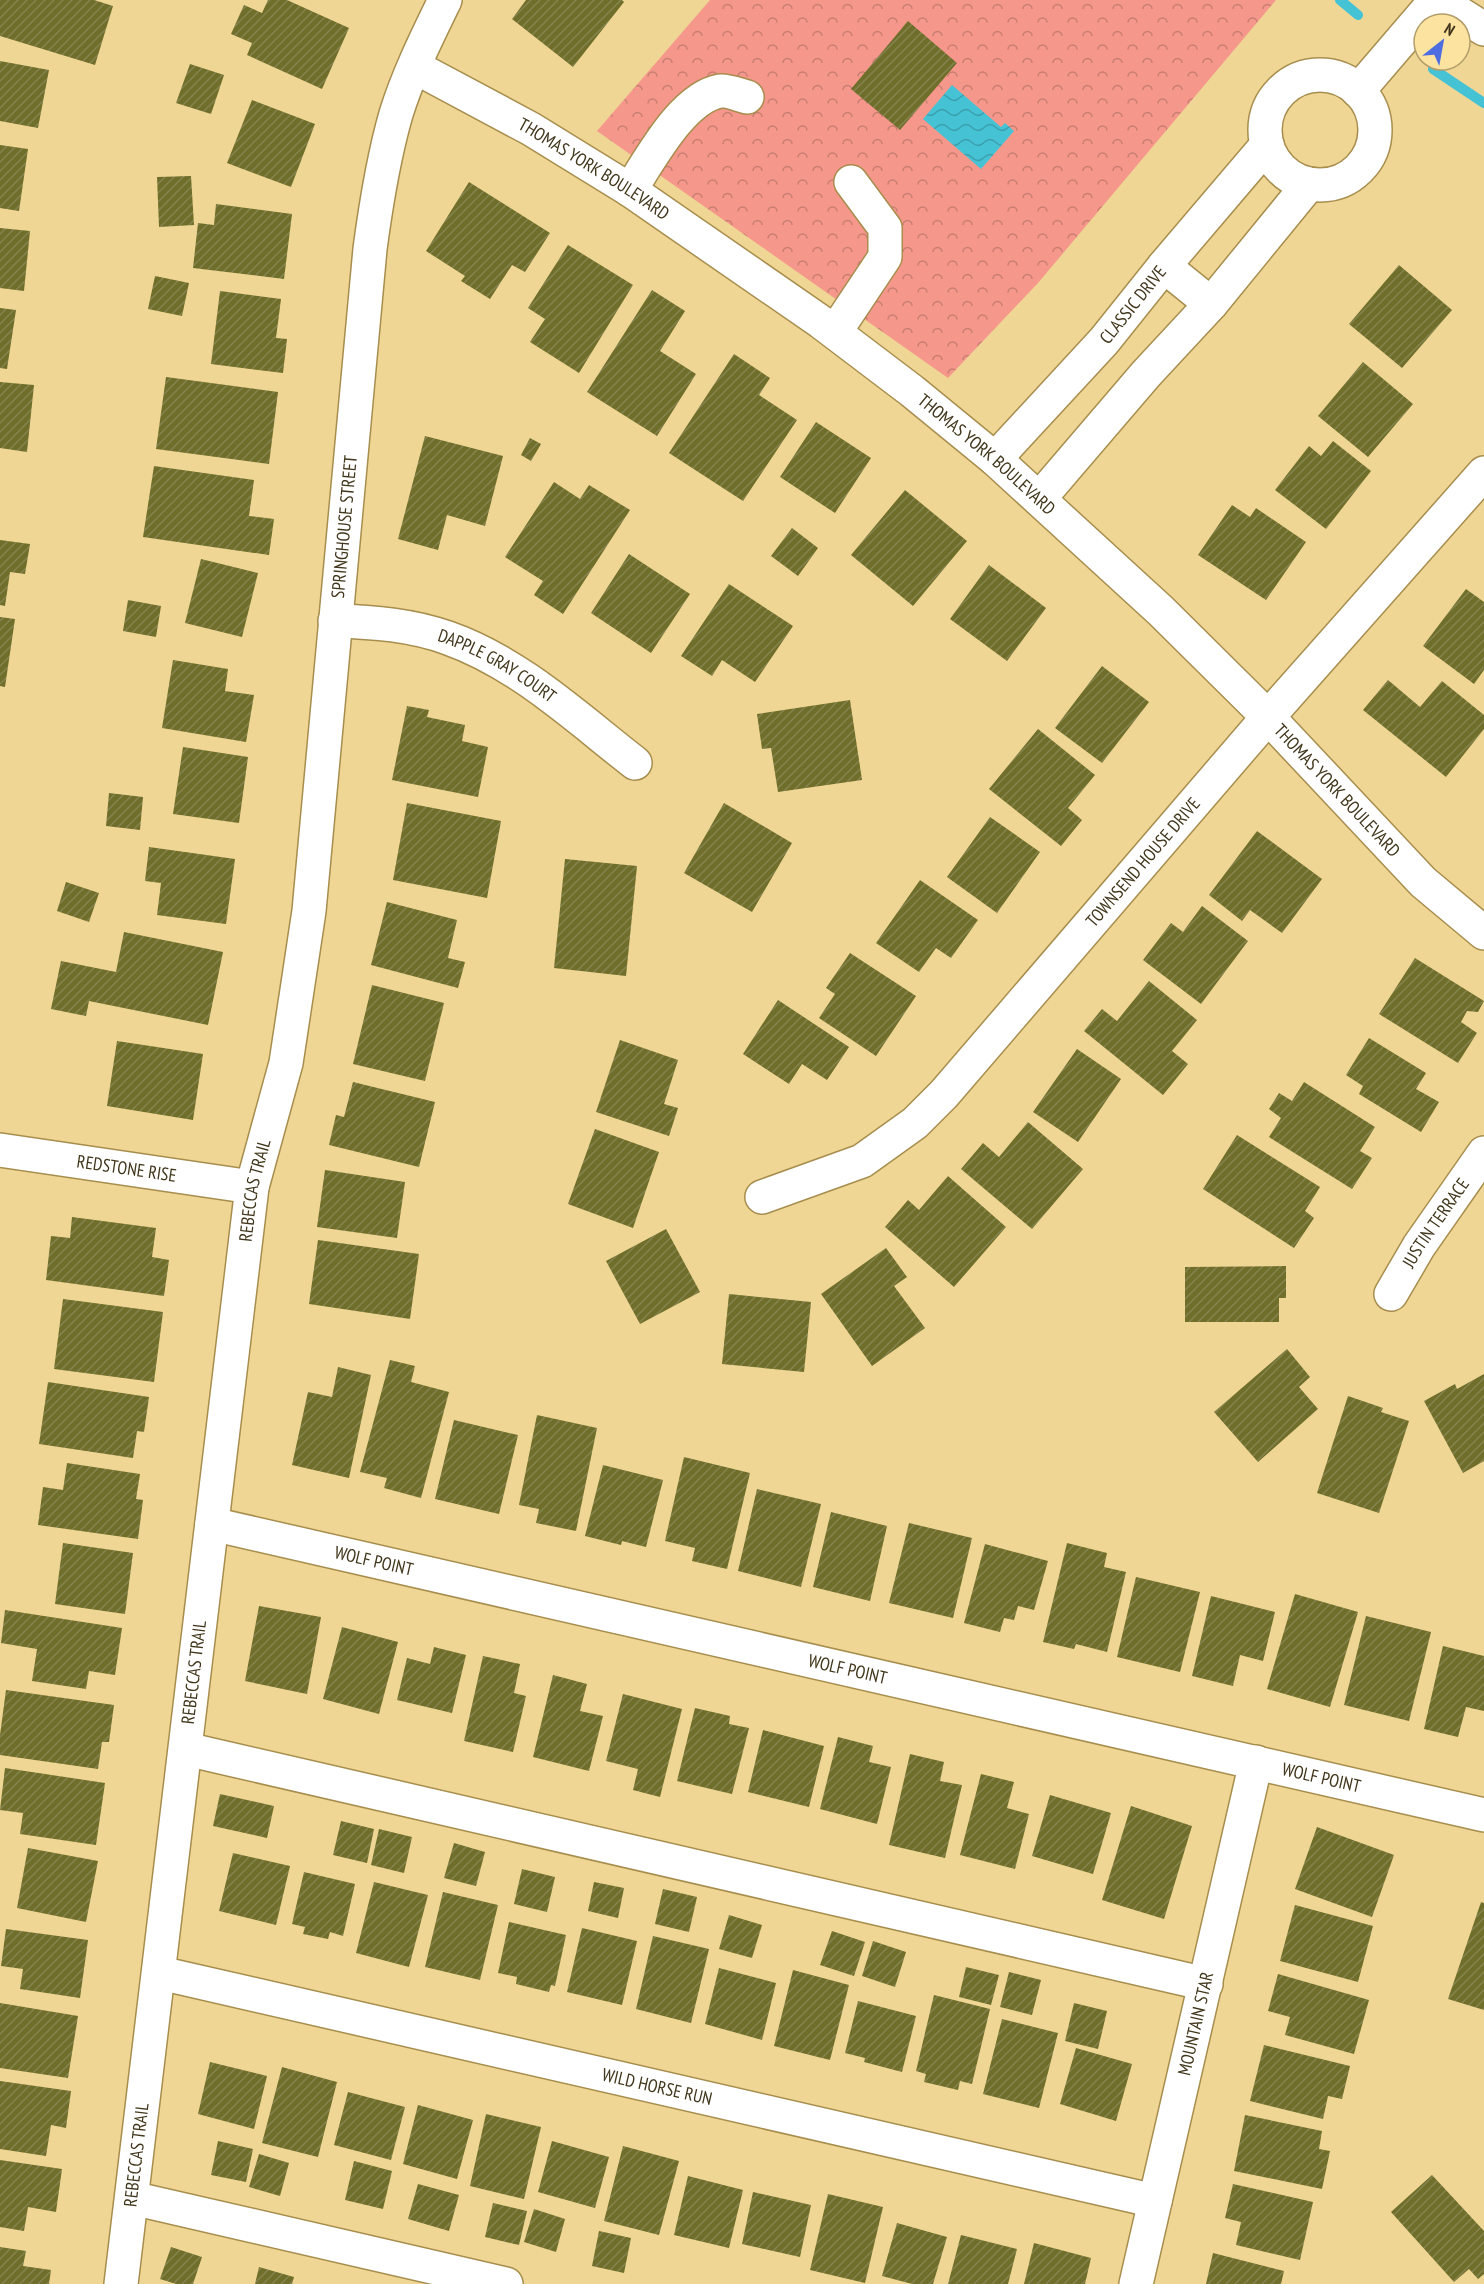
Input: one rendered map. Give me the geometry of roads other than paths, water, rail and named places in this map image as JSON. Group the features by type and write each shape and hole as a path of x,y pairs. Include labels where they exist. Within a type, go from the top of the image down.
{"street":[{"name":"SPRINGHOUSE STREET","path":"286,1063 309,911 370,249 378,191 397,112 420,51 445,0"},
{"path":"1358,91 1437,0 1484,29"},
{"name":"THOMAS YORK BOULEVARD","path":"415,67 531,129 630,190 834,332 912,391 995,459 1161,610 1268,717 1423,882 1484,933"},
{"path":"1314,76 1330,76 1345,81 1358,91 1367,103 1373,118 1375,134 1364,162 1353,174 1325,185 1309,184 1294,179 1282,171 1267,145 1265,130 1267,114 1274,99 1299,79 1314,76"},
{"path":"630,190 670,130 695,102 721,91 747,97"},
{"name":"CLASSIC DRIVE","path":"995,459 1104,341 1164,266 1267,145"},
{"path":"834,332 885,257 885,228 851,182"},
{"path":"1039,499 1146,374 1211,304 1309,184"},
{"path":"1164,266 1211,304"},
{"name":"TOWNSEND HOUSE DRIVE","path":"762,1197 862,1161 915,1123 944,1094 1268,717 1484,474"},
{"name":"DAPPLE GRAY COURT","path":"336,621 382,623 417,629 448,638 478,651 534,685 635,763"},
{"name":"REBECCAS TRAIL","path":"121,2284 160,1973 252,1187 286,1063"},
{"name":"REDSTONE RISE","path":"0,1150 252,1187"},
{"name":"JUSTIN TERRACE","path":"1391,1294 1419,1246 1484,1153"},
{"name":"WOLF POINT","path":"212,1524 1484,1815"},
{"path":"186,1749 1206,1984"},
{"name":"MOUNTAIN STAR","path":"1136,2284 1256,1762"},
{"name":"WILD HORSE RUN","path":"160,1973 1155,2201"},
{"path":"132,2198 506,2284"}],"water":[{"path":"952,85 1001,127 1005,123 1014,131 981,169 923,119"}],"waterway":[{"path":"1340,0 1358,15"},
{"path":"1438,72 1484,103"}]}
